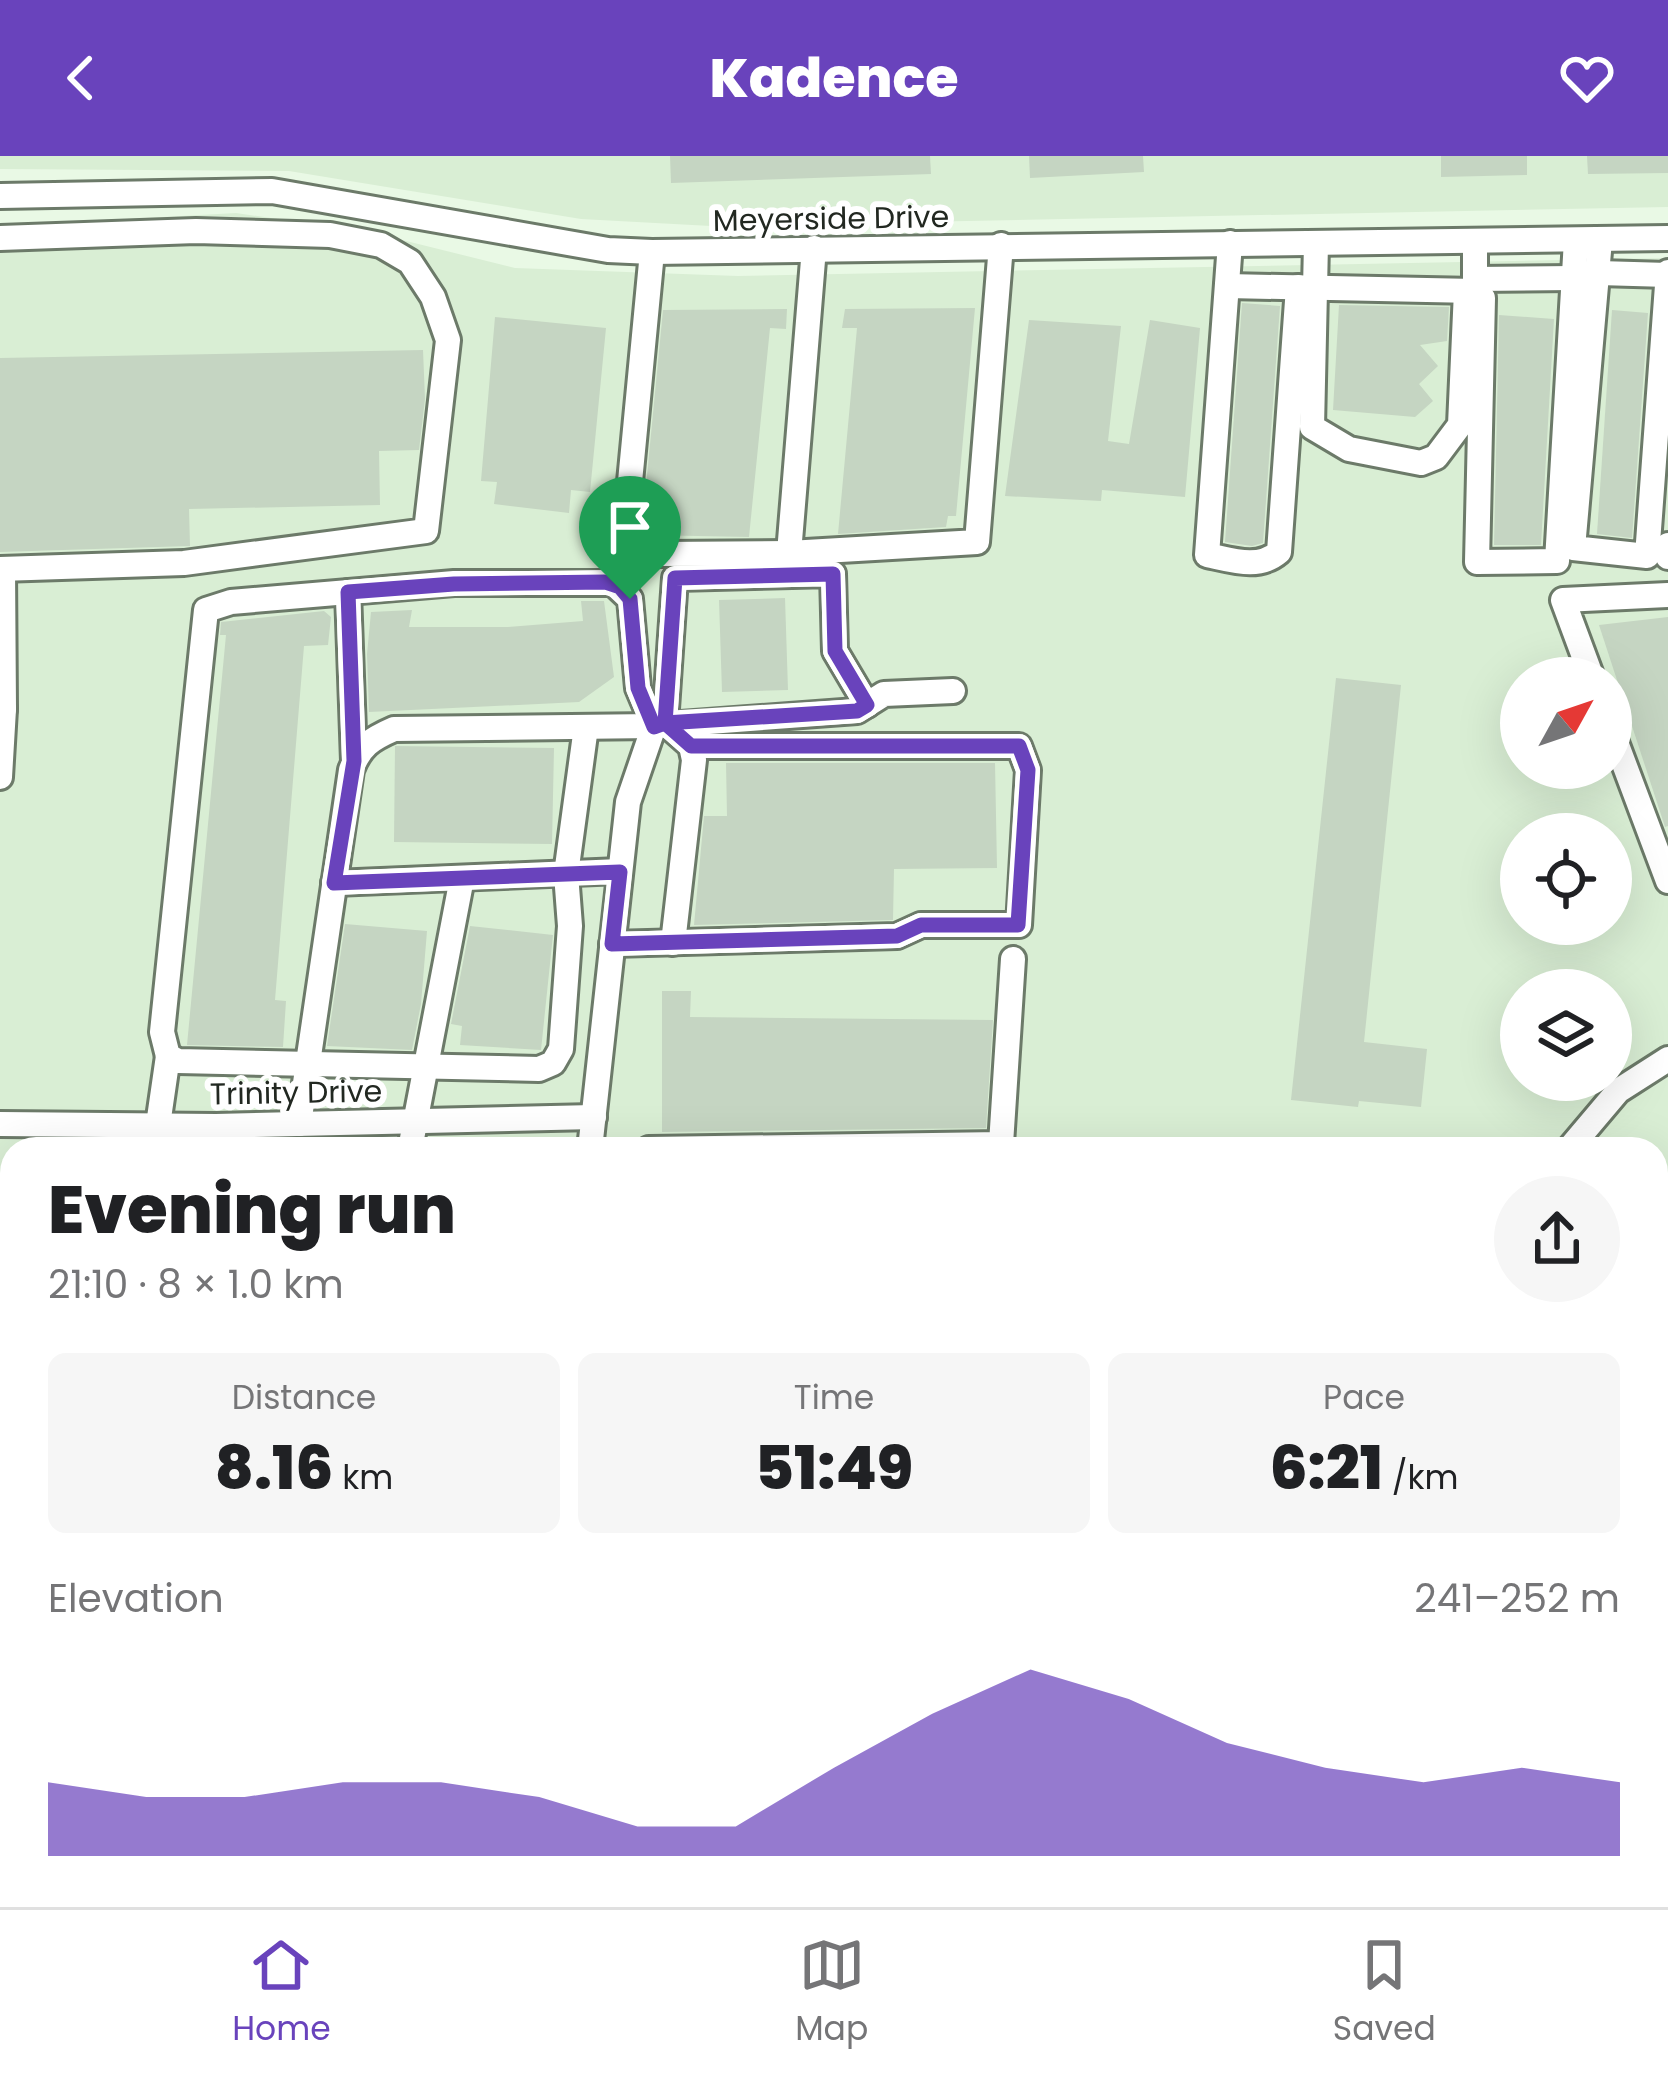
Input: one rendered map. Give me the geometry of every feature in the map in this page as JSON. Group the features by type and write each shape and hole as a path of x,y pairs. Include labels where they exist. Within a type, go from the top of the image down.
{"street":[{"name":"Meyerside Drive","path":"0,196 272,191 608,250 652,252 1668,238"},
{"path":"0,238 196,231 330,236 381,245 410,262 433,296 448,340 426,531 184,563 2,569 0,777"},
{"path":"1227,286 1472,287 1586,275 1668,274 1647,556 1573,548 1586,275 1588,240"},
{"path":"1306,287 1312,427 1349,449 1421,464 1436,457 1460,424 1475,241"},
{"path":"1230,243 1207,555 1255,563 1279,552 1306,287 1316,243"},
{"path":"652,252 625,535 638,550 661,554 789,553 977,542 1001,245"},
{"path":"789,553 814,248"},
{"path":"1472,287 1483,298 1477,562 1556,562 1586,275"},
{"path":"1668,545 1668,557"},
{"path":"591,1137 628,802 660,725 675,578 833,574 835,651 867,705"},
{"path":"158,1125 168,1056 161,1032 206,610 231,602 454,584 613,583 630,599 638,688 660,725 691,746 1019,746 1028,770 1018,925 921,925 897,936 612,944"},
{"path":"348,592 354,761"},
{"path":"1584,657 1563,600 1668,595"},
{"path":"299,1124 358,749 394,728 660,725 857,711 884,694 953,692"},
{"path":"168,1056 178,1061 539,1070 553,1063 561,1049 570,926 566,874 586,727"},
{"path":"673,943 694,760 691,746"},
{"path":"1632,785 1668,881"},
{"path":"334,883 620,872"},
{"path":"412,1137 462,878"},
{"path":"1001,1137 1012,959"},
{"path":"1579,1137 1618,1091 1668,1059"},
{"name":"Trinity Drive","path":"0,1124 593,1117"}],"shaded area":[{"path":"0,156 1668,156 1668,207 711,226 581,219 289,171 0,169"},
{"path":"236,213 374,233 515,268 738,276 1668,258 1668,1137 0,1137 0,226"}],"building":[{"path":"670,156 930,156 931,174 671,183"},
{"path":"1029,156 1143,156 1144,172 1030,178"},
{"path":"1441,156 1527,156 1527,175 1441,177"},
{"path":"1587,156 1668,156 1668,173 1588,174"},
{"path":"1242,303 1280,306 1263,543 1252,546 1225,542"},
{"path":"1339,305 1449,307 1447,341 1420,345 1438,366 1419,384 1433,401 1415,417 1333,410"},
{"path":"975,308 956,516 948,516 946,527 838,534 857,328 842,328 845,309"},
{"path":"787,309 786,329 770,328 749,537 647,535 642,527 663,310"},
{"path":"1612,310 1648,313 1632,538 1597,534"},
{"path":"1499,315 1554,319 1541,545 1494,545"},
{"path":"495,317 606,328 590,492 571,490 569,513 494,504 497,482 481,481"},
{"path":"1029,320 1121,326 1108,441 1129,444 1150,320 1200,328 1185,497 1102,490 1101,501 1005,496"},
{"path":"423,350 425,399 419,450 379,451 380,505 189,509 190,546 0,552 0,358"},
{"path":"785,598 788,690 722,692 719,600"},
{"path":"581,601 604,601 614,677 579,702 369,712 371,612 412,610 409,627 508,627 583,621"},
{"path":"324,611 331,617 328,645 304,646 275,1000 286,1001 283,1047 187,1045 226,635 220,635 221,622"},
{"path":"1668,617 1668,826 1632,726 1632,657 1609,657 1599,625"},
{"path":"1336,678 1401,685 1364,1042 1427,1049 1421,1107 1291,1100"},
{"path":"395,746 554,748 552,844 394,842"},
{"path":"726,763 995,763 997,868 894,869 893,920 694,925 704,816 727,816"},
{"path":"345,924 427,931 412,1050 327,1046"},
{"path":"470,926 553,935 541,1050 460,1045 462,1026 451,1024"},
{"path":"662,991 691,991 690,1017 993,1020 986,1128 662,1132"}],"route":[{"path":"630,599 620,587 605,582 454,584 348,592 354,761 334,883 620,872 612,944 897,936 921,925 1018,925 1028,770 1019,746 691,746 665,723 857,711 867,705 835,651 833,574 675,578 665,723 654,727 638,688 630,599"}]}
